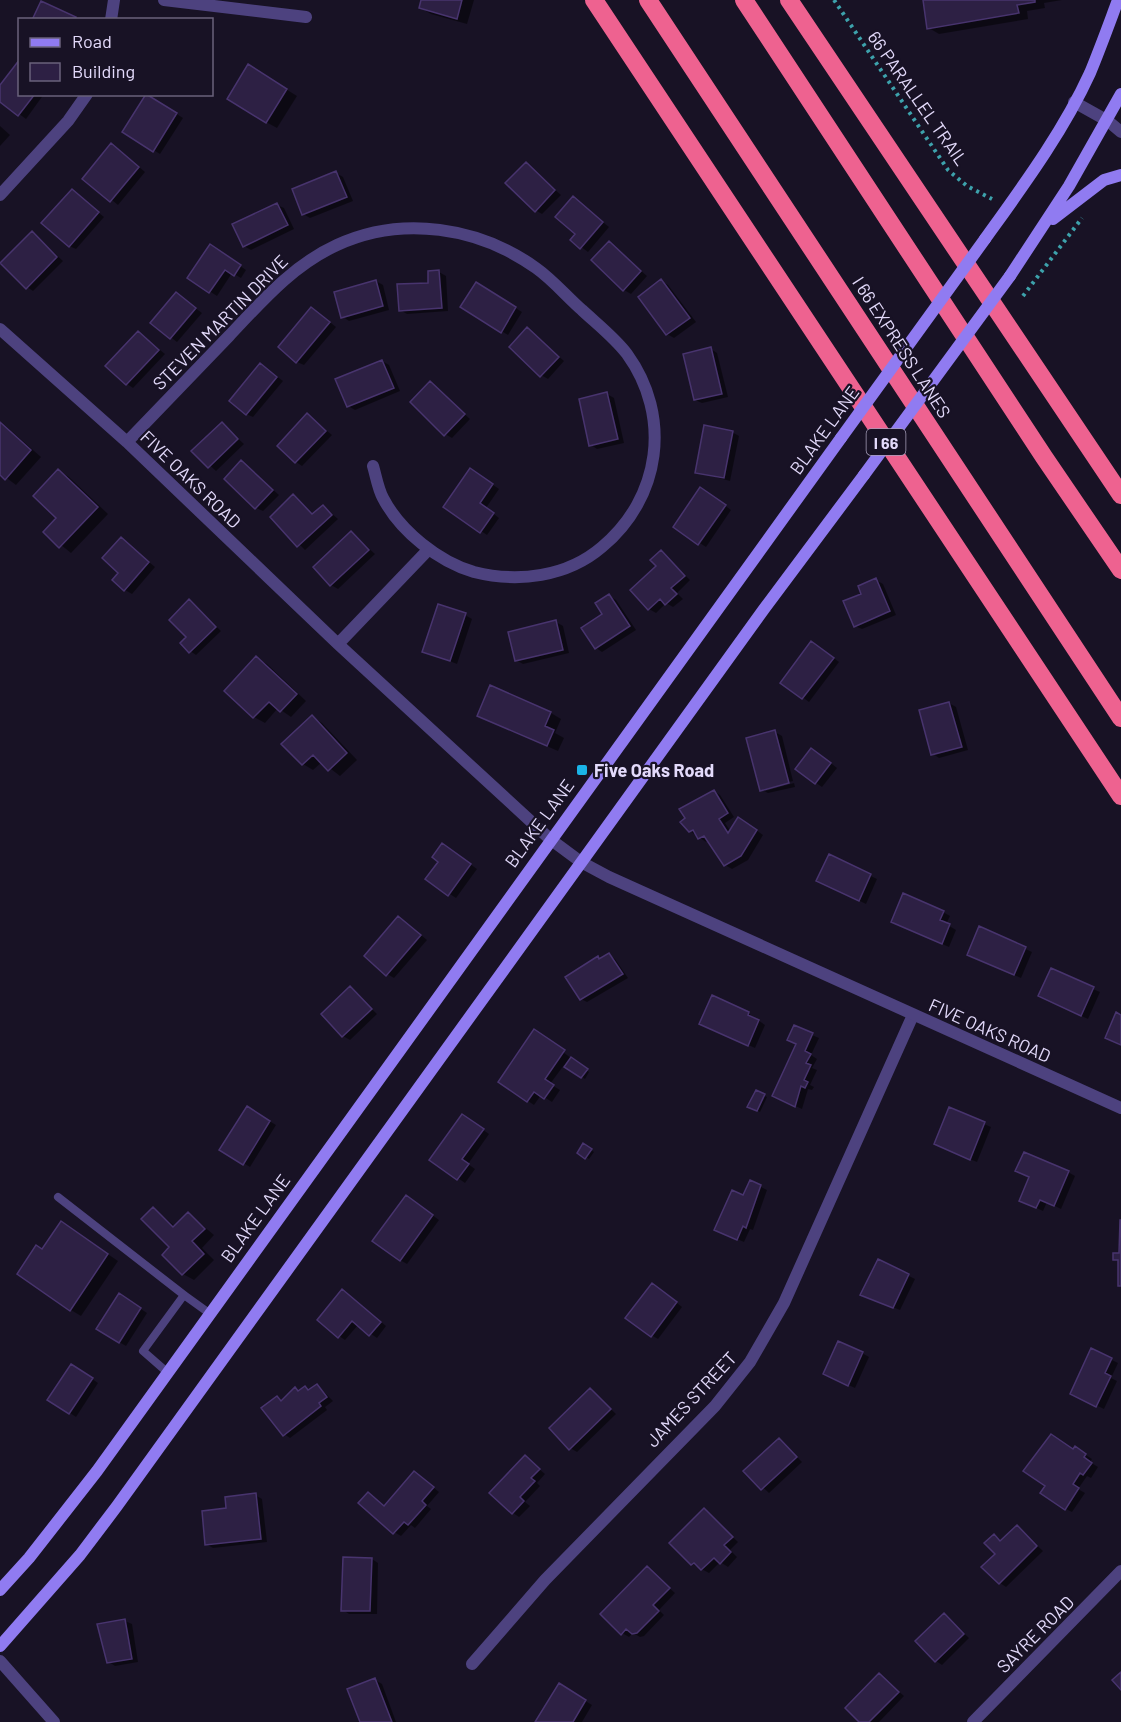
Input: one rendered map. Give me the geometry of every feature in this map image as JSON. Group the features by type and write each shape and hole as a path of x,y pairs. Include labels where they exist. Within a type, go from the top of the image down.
{"highway":[{"name":"I 66","path":"594,0 1121,796"},
{"name":"I 66 EXPRESS LANES","path":"648,0 1121,718"},
{"path":"744,0 1121,570"},
{"path":"789,0 1121,495"}],"main road":[{"name":"BLAKE LANE","path":"0,1590 56,1525 985,239 1041,158 1074,102 1100,48 1118,0"},
{"path":"0,1646 80,1555 117,1506 764,609 1010,276 1107,121 1121,93"},
{"path":"1040,230 1090,188 1104,180 1121,176"}],"street":[{"path":"111,18 114,0"},
{"path":"164,0 306,17"},
{"path":"0,195 68,121 86,96"},
{"path":"1074,102 1121,132"},
{"name":"STEVEN MARTIN DRIVE","path":"127,442 278,285 320,253 358,237 399,229 441,230 482,239 512,252 539,270 626,353 642,377 650,399 656,432 654,460 644,494 626,524 597,551 566,568 529,577 489,576 464,569 428,550 399,520 383,498 373,466"},
{"name":"FIVE OAKS ROAD","path":"0,329 127,442 338,644 550,839 581,862 609,878 1121,1108"},
{"path":"338,644 428,550"},
{"name":"JAMES STREET","path":"472,1664 576,1547 715,1406 750,1362 784,1303 913,1015"},
{"name":"SAYRE ROAD","path":"973,1722 1121,1571"},
{"path":"0,1661 54,1722"}],"lane":[{"path":"58,1197 209,1313"},
{"path":"167,1372 143,1351 184,1295"}],"path":[{"name":"66 PARALLEL TRAIL","path":"834,0 948,170 968,186 993,199"},
{"path":"1023,296 1085,213"}],"building":[{"path":"421,0 462,0 457,19 419,8"},
{"path":"923,0 1035,0 1035,2 1017,5 1019,13 927,29"},
{"path":"41,1 76,17 75,18 33,18"},
{"path":"18,62 18,96 33,96 18,116 0,102 0,85"},
{"path":"248,64 287,89 266,123 227,99"},
{"path":"145,96 149,96 177,113 153,152 122,132"},
{"path":"111,143 139,167 110,202 82,179"},
{"path":"526,162 555,190 535,212 505,183"},
{"path":"336,171 347,197 302,215 292,189"},
{"path":"72,189 99,212 69,247 41,223"},
{"path":"573,196 603,222 580,249 570,240 575,234 555,217"},
{"path":"277,203 288,225 243,247 232,224"},
{"path":"32,231 57,257 26,289 0,263"},
{"path":"609,241 641,271 623,291 591,260"},
{"path":"210,244 241,265 234,276 225,270 209,293 187,278"},
{"path":"439,270 442,308 399,311 397,284 428,283 428,271"},
{"path":"661,279 690,318 666,335 638,297"},
{"path":"376,280 383,306 341,318 334,292"},
{"path":"476,282 516,307 501,333 460,307"},
{"path":"176,292 196,308 170,339 150,323"},
{"path":"311,307 330,322 296,363 278,347"},
{"path":"527,327 559,357 540,377 509,347"},
{"path":"138,331 159,350 126,385 105,366"},
{"path":"711,347 722,394 694,400 683,354"},
{"path":"382,360 394,388 347,407 335,379"},
{"path":"260,363 277,377 246,415 229,401"},
{"path":"430,381 465,414 444,436 410,402"},
{"path":"607,392 618,439 589,446 579,399"},
{"path":"307,413 326,431 295,463 277,446"},
{"path":"0,422 31,450 5,480 0,475"},
{"path":"222,422 238,439 208,468 191,451"},
{"path":"704,425 733,431 724,478 695,473"},
{"path":"241,460 273,490 255,509 224,479"},
{"path":"470,468 493,484 480,503 494,513 480,533 443,507"},
{"path":"58,469 98,507 59,548 43,532 56,518 33,496"},
{"path":"700,487 726,505 698,545 673,527"},
{"path":"293,494 312,514 323,505 332,515 297,547 270,517"},
{"path":"351,531 369,550 330,586 313,567"},
{"path":"121,537 149,562 124,591 112,580 118,573 102,558"},
{"path":"661,550 685,576 671,588 677,594 665,605 660,599 648,610 630,590 656,566 650,560"},
{"path":"876,578 890,611 854,627 843,601 861,594 858,586"},
{"path":"609,594 630,626 595,649 581,628 602,614 595,603"},
{"path":"189,599 216,627 189,653 180,643 186,637 169,620"},
{"path":"438,604 466,613 450,661 422,652"},
{"path":"556,620 563,650 515,661 508,632"},
{"path":"811,641 834,658 802,699 780,683"},
{"path":"256,656 297,694 280,712 269,702 253,718 224,691"},
{"path":"490,685 551,712 545,726 554,730 547,746 477,716"},
{"path":"949,702 962,747 931,755 919,710"},
{"path":"312,715 347,753 328,771 313,755 302,765 281,744"},
{"path":"775,730 789,783 760,791 746,738"},
{"path":"811,748 831,763 815,784 795,769"},
{"path":"714,790 728,813 719,819 728,833 738,817 757,830 741,856 724,866 704,836 698,839 693,830 689,832 680,822 685,818 679,809"},
{"path":"442,843 471,864 448,896 425,879 438,862 432,857"},
{"path":"829,854 871,874 859,901 816,881"},
{"path":"903,893 944,911 940,920 950,924 942,944 891,922"},
{"path":"398,916 421,935 386,976 364,956"},
{"path":"979,926 1026,947 1014,975 967,955"},
{"path":"609,953 623,974 580,1000 565,977 598,956 599,959"},
{"path":"1051,968 1094,987 1081,1016 1038,996"},
{"path":"350,986 372,1009 342,1037 321,1014"},
{"path":"712,995 749,1012 748,1015 759,1020 748,1046 699,1024"},
{"path":"1116,1012 1121,1015 1121,1045 1105,1038"},
{"path":"794,1025 813,1033 805,1051 811,1054 806,1063 811,1065 804,1080 808,1082 805,1088 801,1086 795,1107 772,1096 796,1044 787,1040"},
{"path":"534,1029 565,1050 545,1079 554,1085 544,1099 534,1092 527,1102 498,1082"},
{"path":"571,1057 588,1069 581,1078 564,1067"},
{"path":"756,1090 765,1094 757,1111 747,1107"},
{"path":"247,1106 270,1121 243,1165 219,1150"},
{"path":"949,1107 985,1122 970,1160 934,1144"},
{"path":"462,1114 484,1129 462,1159 469,1164 457,1180 429,1160"},
{"path":"583,1143 592,1149 585,1159 577,1153"},
{"path":"1024,1152 1069,1171 1054,1206 1040,1200 1036,1208 1019,1201 1029,1177 1015,1171"},
{"path":"750,1180 761,1185 746,1228 743,1226 737,1240 714,1230 732,1190 743,1195"},
{"path":"406,1195 433,1215 400,1261 372,1241"},
{"path":"153,1207 173,1227 188,1212 205,1229 192,1241 204,1254 182,1275 162,1255 169,1247 141,1219"},
{"path":"1120,1220 1121,1286 1118,1286 1118,1260 1113,1260 1113,1253 1119,1253"},
{"path":"61,1221 108,1254 70,1311 17,1274 36,1245 42,1249"},
{"path":"878,1259 909,1274 893,1308 860,1295"},
{"path":"652,1283 677,1302 651,1337 625,1318"},
{"path":"342,1289 381,1322 369,1336 352,1321 338,1338 317,1320"},
{"path":"119,1293 141,1308 119,1343 96,1329"},
{"path":"838,1341 863,1352 848,1386 823,1374"},
{"path":"1091,1348 1112,1358 1105,1373 1111,1376 1096,1407 1070,1394"},
{"path":"71,1364 93,1378 69,1414 47,1400"},
{"path":"317,1384 327,1397 319,1403 321,1406 283,1436 261,1408 277,1396 281,1401 295,1387 298,1391 305,1386 308,1390"},
{"path":"590,1388 611,1409 569,1450 549,1428"},
{"path":"1051,1434 1073,1449 1075,1446 1086,1454 1084,1457 1092,1463 1083,1475 1080,1473 1073,1484 1079,1488 1065,1510 1040,1493 1045,1486 1023,1471"},
{"path":"779,1438 797,1457 761,1490 743,1471"},
{"path":"525,1455 540,1469 531,1478 535,1481 520,1497 524,1501 512,1514 489,1493"},
{"path":"414,1471 434,1487 422,1501 426,1505 408,1525 404,1522 393,1534 358,1503 368,1492 384,1506"},
{"path":"256,1493 261,1539 205,1545 202,1511 226,1508 225,1497"},
{"path":"704,1508 733,1537 724,1545 731,1552 720,1564 714,1558 701,1570 694,1563 691,1565 669,1543"},
{"path":"1017,1525 1037,1546 999,1584 981,1567 995,1554 984,1543 994,1534 1000,1541"},
{"path":"343,1557 372,1558 370,1611 341,1611"},
{"path":"647,1566 670,1588 653,1605 659,1611 637,1633 632,1634 626,1629 621,1635 600,1614"},
{"path":"944,1613 964,1634 935,1662 915,1641"},
{"path":"125,1619 132,1659 107,1663 97,1624"},
{"path":"1121,1672 1121,1690 1112,1680"},
{"path":"879,1673 899,1692 869,1722 859,1722 845,1708"},
{"path":"375,1678 392,1722 360,1722 347,1689"},
{"path":"559,1683 586,1700 573,1722 535,1722"}],"place":[{"name":"Five Oaks Road","path":"582,770"}]}
